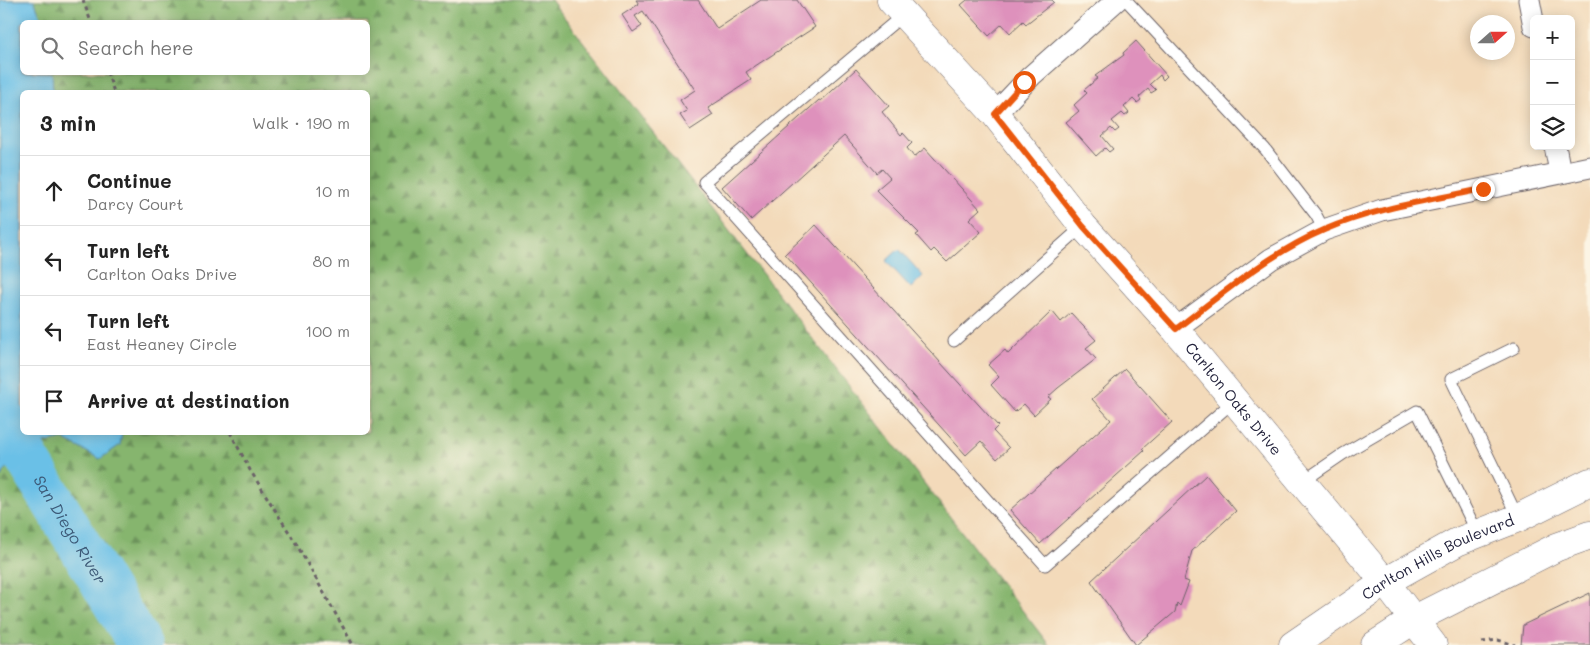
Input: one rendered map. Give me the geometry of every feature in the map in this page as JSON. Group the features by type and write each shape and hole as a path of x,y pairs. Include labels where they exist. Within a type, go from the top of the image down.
{"main road":[{"name":"Carlton Oaks Drive","path":"897,7 995,114 1083,226 1176,329 1385,582 1433,645"},
{"name":"Carlton Hills Boulevard","path":"1293,645 1385,582 1457,542 1518,518 1590,482"},
{"path":"1375,645 1415,619 1557,547 1590,534"}],"street":[{"path":"995,114 1031,76 1117,0"},
{"path":"1529,0 1532,15"},
{"path":"1556,150 1560,172"},
{"path":"1176,329 1271,259 1324,230 1382,210 1590,166"}],"lane":[{"path":"1126,0 1265,149 1316,215 1324,230"},
{"path":"897,7 704,182 1044,565 1235,400"},
{"path":"954,341 1083,226"},
{"path":"1514,348 1451,379 1518,518"},
{"path":"1302,482 1344,454 1418,411 1478,534"}],"path":[{"path":"83,0 90,20"},
{"path":"108,75 113,90"},
{"path":"232,435 250,470 297,545 352,645"},
{"path":"1482,642 1498,640 1515,645"}],"green space":[{"path":"0,0 551,0 1049,645 0,645"}],"water":[{"path":"0,0 34,0 42,20 20,20 20,75 52,75 53,90 20,90 20,435 122,435 120,445 100,459 63,439 21,448 0,478"},
{"path":"899,249 923,276 911,288 886,261"}],"building":[{"path":"636,0 698,0 717,29 761,0 797,0 815,27 746,72 751,80 708,108 713,115 690,130 680,115 687,111 680,100 695,90 643,11 635,16 642,26 633,32 622,15 639,4"},
{"path":"967,0 1052,0 1054,2 1026,24 1023,21 1010,33 1002,24 989,36 961,5"},
{"path":"1136,41 1167,76 1163,80 1160,75 1150,84 1156,90 1151,93 1148,89 1139,97 1141,100 1137,103 1133,99 1124,107 1129,113 1125,116 1122,113 1112,121 1119,129 1115,132 1111,128 1102,136 1113,149 1109,152 1105,148 1096,156 1066,122 1079,111 1074,105 1087,93 1084,90 1098,78 1095,76 1124,55 1123,53"},
{"path":"856,69 889,106 882,112 901,135 903,133 912,143 907,148 914,157 925,148 980,209 969,219 981,232 947,262 934,249 931,252 916,235 919,233 876,190 890,178 882,169 877,173 844,136 751,220 722,187"},
{"path":"816,225 998,426 993,431 1009,448 997,459 981,441 966,455 785,254"},
{"path":"1052,311 1061,322 1071,313 1096,340 1086,348 1096,359 1048,397 1051,399 1034,415 1024,404 1015,412 991,385 999,377 988,365 1005,350 1008,354"},
{"path":"1125,369 1172,422 1142,449 1144,451 1040,544 1010,510 1111,420 1092,399"},
{"path":"1206,475 1236,511 1192,551 1184,580 1189,582 1180,606 1177,603 1175,612 1136,645 1091,581"},
{"path":"1590,593 1590,645 1521,645 1523,625"}],"waterway":[{"name":"San Diego River","path":"0,414 140,645"}],"route":[{"path":"1024,82 995,114 1083,226 1176,329 1271,259 1297,243 1324,230 1382,210 1483,189"}]}
